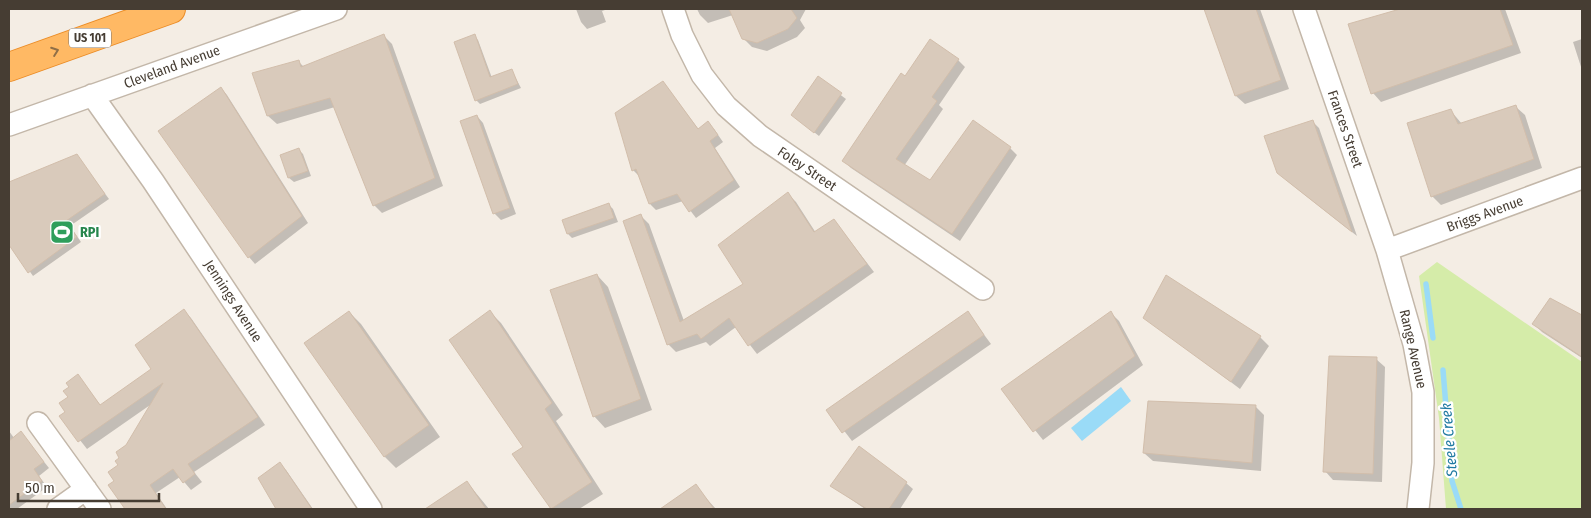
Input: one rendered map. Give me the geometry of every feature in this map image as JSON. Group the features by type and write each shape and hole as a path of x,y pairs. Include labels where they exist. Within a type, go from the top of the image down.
{"highway":[{"name":"US 101","path":"9,67 171,9"}],"street":[{"name":"Cleveland Avenue","path":"9,125 336,9"},
{"name":"Foley Street","path":"674,9 682,35 702,75 726,106 760,136 983,289"},
{"name":"Frances Street","path":"1304,9 1387,250"},
{"name":"Jennings Avenue","path":"92,95 154,181 371,509"},
{"name":"Briggs Avenue","path":"1387,250 1582,178"},
{"name":"Range Avenue","path":"1387,250 1414,344 1423,392 1423,463 1418,509"},
{"path":"38,424 100,509"},
{"path":"58,509 86,489"}],"green space":[{"path":"1437,262 1582,362 1582,509 1446,509 1439,418 1419,276"}],"water":[{"path":"1121,387 1131,401 1082,441 1071,428"}],"building":[{"path":"729,9 791,9 797,18 788,29 757,43 742,39"},
{"path":"1204,9 1256,9 1281,80 1235,96"},
{"path":"1400,9 1500,9 1513,45 1371,94 1348,24"},
{"path":"384,34 435,178 373,206 330,98 267,116 252,73 299,60 301,67"},
{"path":"475,34 490,77 512,69 518,84 475,101 454,42"},
{"path":"930,39 959,59 932,97 937,101 896,159 930,180 973,120 1011,147 952,234 842,161 901,73 905,76"},
{"path":"818,76 842,93 814,133 791,115"},
{"path":"663,81 698,129 708,121 718,135 710,141 734,180 689,212 677,194 649,204 636,169 632,171 615,113"},
{"path":"221,87 302,216 248,258 158,131"},
{"path":"1516,105 1534,159 1431,197 1407,123 1451,109 1458,124"},
{"path":"477,115 510,208 493,214 460,121"},
{"path":"1313,120 1352,232 1277,173 1264,136"},
{"path":"299,148 308,171 288,178 280,155"},
{"path":"77,154 105,194 66,221 77,237 28,273 9,245 9,182"},
{"path":"788,192 814,232 834,219 867,264 748,346 729,318 701,339 697,334 667,345 623,221 641,214 680,322 743,284 718,245"},
{"path":"609,203 614,218 567,234 562,220"},
{"path":"597,274 641,399 593,417 550,290"},
{"path":"1166,275 1261,336 1231,382 1143,318"},
{"path":"1550,298 1582,315 1582,357 1532,324"},
{"path":"184,309 258,417 188,464 195,474 183,483 173,469 150,485 166,509 125,509 108,485 114,481 108,472 118,465 115,461 119,458 116,452 126,445 163,383 78,442 59,416 65,412 59,403 68,397 63,391 69,387 66,383 78,374 100,405 151,369 135,345"},
{"path":"490,310 552,403 545,409 592,482 551,509 512,454 523,447 449,340"},
{"path":"349,311 429,425 384,457 304,343"},
{"path":"968,311 984,335 842,433 826,410"},
{"path":"1111,311 1135,356 1033,432 1001,389"},
{"path":"1329,356 1377,357 1373,474 1323,472"},
{"path":"1148,401 1256,405 1252,463 1143,453"},
{"path":"21,431 44,462 34,469 42,481 9,505 9,441"},
{"path":"859,446 907,482 889,509 867,509 830,486"},
{"path":"280,462 312,509 276,509 258,478"},
{"path":"467,481 486,509 425,509"},
{"path":"696,484 714,509 660,509"}],"waterway":[{"name":"Steele Creek","path":"1426,284 1433,338"},
{"name":"Steele Creek","path":"1443,370 1452,481 1461,509"}],"place":[{"name":"RPI","path":"62,232"}]}
